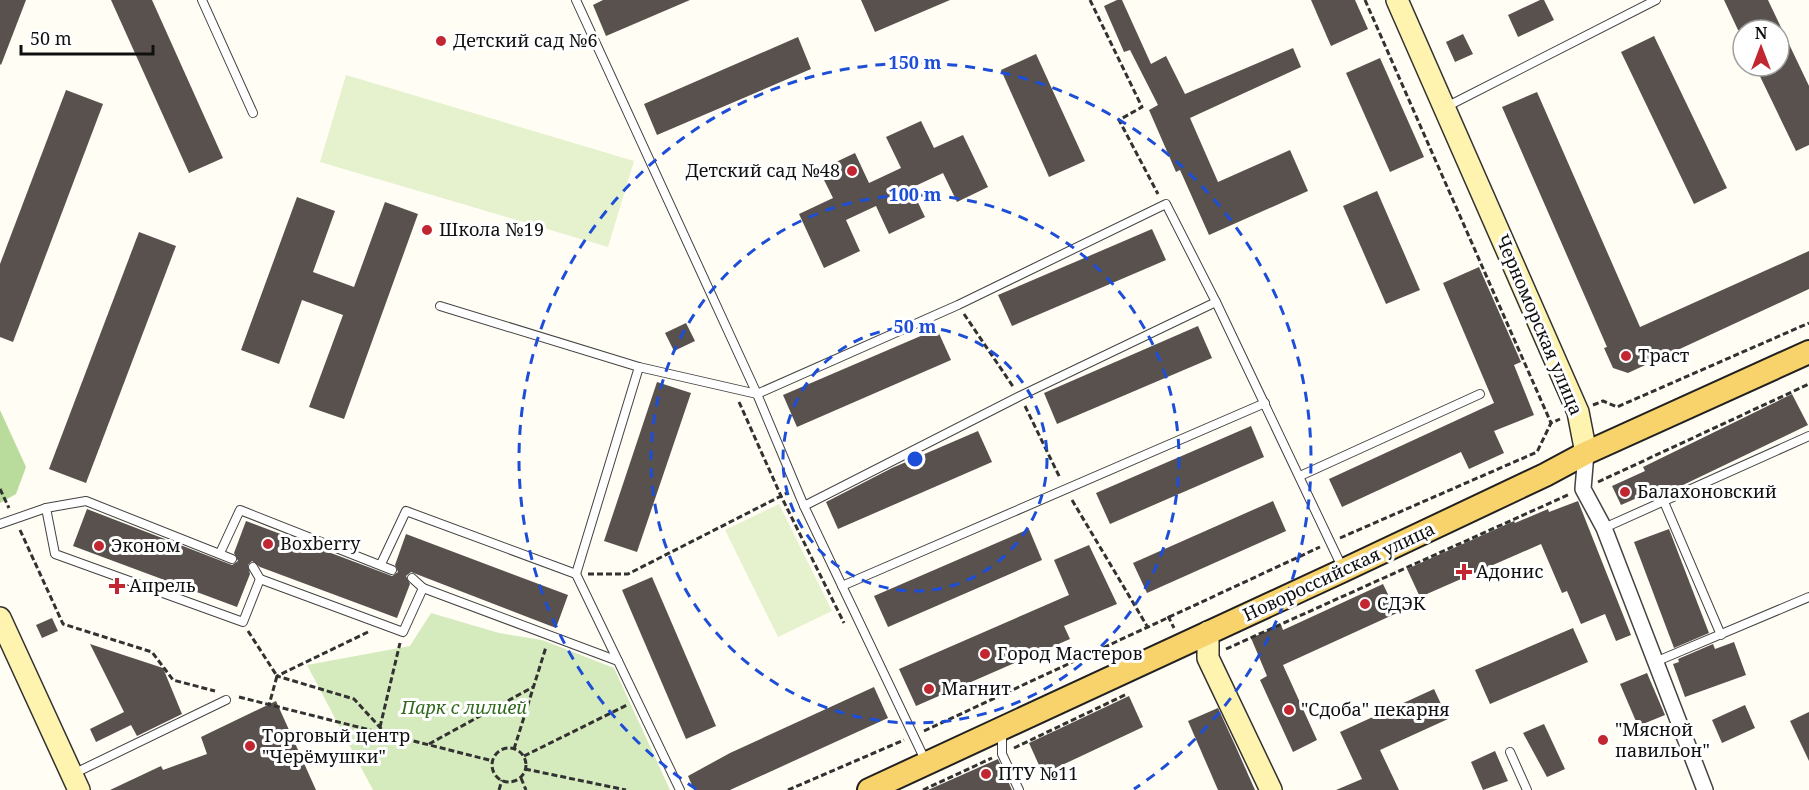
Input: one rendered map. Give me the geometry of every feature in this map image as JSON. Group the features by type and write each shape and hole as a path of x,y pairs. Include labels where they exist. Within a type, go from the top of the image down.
{"main road":[{"name":"Черноморская улица","path":"1397,0 1446,107 1578,412 1586,453"},
{"name":"Новороссийская улица","path":"869,790 1344,570 1545,475 1586,453 1809,352"},
{"path":"0,618 75,782"},
{"path":"1208,633 1208,658 1270,790"}],"street":[{"name":"Черноморская улица","path":"1583,489 1586,453"},
{"path":"1583,489 1604,528 1705,790"}],"lane":[{"path":"202,0 253,113"},
{"path":"576,0 757,394 804,506 927,764"},
{"path":"1446,107 1656,0"},
{"path":"440,306 639,368 757,394 958,305 1166,204 1216,302 1344,570"},
{"path":"804,506 1020,396 1216,302"},
{"path":"639,368 576,574 680,790"},
{"path":"1300,476 1480,394"},
{"path":"842,586 1265,403"},
{"path":"1604,528 1809,436"},
{"path":"0,524 46,508 86,501 232,559"},
{"path":"1664,502 1721,635"},
{"path":"46,508 55,554 243,622 260,579"},
{"path":"220,553 240,510 392,570"},
{"path":"381,564 406,511 576,574"},
{"path":"253,567 260,579 403,633 423,588"},
{"path":"412,578 423,588 618,661"},
{"path":"1654,662 1809,597"},
{"path":"75,782 226,700"},
{"path":"1002,728 1002,754 1019,790"},
{"path":"1510,752 1527,790"}],"path":[{"path":"1089,0 1142,107 1119,120 1146,175 1166,204"},
{"path":"1365,0 1551,423"},
{"path":"958,305 1020,396 1066,489 1147,626"},
{"path":"788,790 903,741 1330,542 1537,453 1551,423 1603,401 1617,407 1809,323"},
{"path":"1208,658 1809,384"},
{"path":"734,389 781,496 844,624"},
{"path":"576,574 628,574 797,488"},
{"path":"0,489 63,624 152,652 173,680 216,691"},
{"path":"243,622 277,676 354,699 388,736"},
{"path":"269,705 277,676 383,625"},
{"path":"380,728 403,633"},
{"path":"514,749 550,634"},
{"path":"427,745 533,687"},
{"path":"923,790 1128,694"},
{"path":"237,697 493,761"},
{"path":"524,756 638,700"},
{"path":"897,730 903,741"},
{"path":"514,749 524,756 525,768 520,777 510,781 502,780 495,774 493,761 500,750 514,749"},
{"path":"525,768 626,790"},
{"path":"520,777 526,790"},
{"path":"499,790 502,780"}],"green space":[{"path":"346,75 634,161 608,247 320,162"},
{"path":"0,410 26,467 16,494 0,503"},
{"path":"779,504 832,611 778,637 725,530"},
{"name":"Парк с лилией","path":"431,613 499,633 542,640 614,668 670,790 373,790 307,665 410,646"}],"building":[{"path":"0,0 26,0 1,65 0,64"},
{"path":"111,0 152,0 223,158 189,173"},
{"path":"603,0 690,0 606,36 593,5"},
{"path":"861,0 950,0 875,32"},
{"path":"1122,0 1151,64 1166,56 1185,94 1293,48 1301,67 1190,118 1218,182 1290,150 1308,191 1209,235 1180,170 1176,172 1149,110 1158,105 1130,50 1124,52 1104,6"},
{"path":"1311,0 1355,0 1368,29 1331,46"},
{"path":"1544,0 1554,20 1518,37 1508,15"},
{"path":"1724,0 1768,0 1777,18 1732,18"},
{"path":"1463,34 1473,54 1455,62 1446,42"},
{"path":"1654,36 1727,188 1694,204 1621,52"},
{"path":"798,37 811,69 657,135 644,104"},
{"path":"1791,48 1809,86 1809,145 1796,151 1761,78 1791,78"},
{"path":"1036,54 1085,161 1049,177 1001,70"},
{"path":"1380,58 1424,157 1390,172 1346,73"},
{"path":"66,90 103,104 13,342 0,337 0,264"},
{"path":"1537,92 1640,327 1809,251 1809,289 1628,373 1613,368 1604,348 1607,347 1502,107"},
{"path":"921,121 934,148 963,135 988,187 957,202 943,173 911,188 925,217 889,234 876,206 846,220 860,251 824,268 799,214 833,198 819,170 855,153 869,183 901,168 886,137"},
{"path":"1377,191 1420,290 1386,304 1343,206"},
{"path":"297,197 335,211 313,272 354,287 385,202 418,214 344,419 309,407 343,315 302,300 279,364 241,350"},
{"path":"1152,229 1166,260 1012,326 998,295"},
{"path":"139,232 176,246 86,483 49,469"},
{"path":"1479,267 1521,362 1514,365 1534,415 1494,431 1504,453 1469,469 1461,452 1342,507 1329,479 1494,403 1443,283"},
{"path":"686,323 695,341 674,351 665,333"},
{"path":"1198,326 1212,358 1057,424 1044,393"},
{"path":"937,329 951,360 797,427 783,395"},
{"path":"657,382 691,393 637,552 604,541"},
{"path":"1792,394 1808,425 1658,497 1655,490 1621,505 1612,486 1645,471 1643,467"},
{"path":"1251,426 1264,457 1110,524 1096,493"},
{"path":"978,431 992,462 838,529 826,502 892,468"},
{"path":"1273,501 1286,531 1147,593 1133,563"},
{"path":"1578,501 1631,635 1616,641 1605,614 1581,624 1567,591 1562,593 1541,544 1420,597 1407,569 1514,521 1515,523 1548,509 1549,512"},
{"path":"87,509 232,565 238,561 234,553 246,521 392,576 398,572 395,565 406,534 568,595 556,628 411,572 406,576 410,584 397,618 260,567 252,561 248,565 250,574 237,607 73,546"},
{"path":"1029,529 1042,560 888,627 874,596"},
{"path":"1669,529 1709,633 1674,648 1634,542"},
{"name":"Город Мастеров","path":"1089,545 1117,604 1064,626 1070,639 916,706 899,669 1069,595 1054,560"},
{"path":"652,577 716,726 686,739 622,590"},
{"path":"1383,584 1397,613 1283,665 1317,740 1293,752 1260,680 1267,676 1251,638 1281,625 1283,630"},
{"path":"52,618 58,631 42,638 36,625"},
{"path":"1573,628 1588,662 1490,704 1475,670"},
{"path":"1734,642 1746,675 1685,697 1673,664 1679,662 1678,659 1713,644 1715,649"},
{"path":"90,644 163,668 182,714 137,736 131,725 96,742 90,729 124,712"},
{"path":"1647,673 1665,715 1638,726 1620,684"},
{"path":"874,687 888,718 730,790 694,790 688,776 730,753"},
{"path":"1434,689 1448,719 1380,750 1399,790 1336,790 1362,779 1340,732"},
{"path":"1129,696 1143,727 1043,774 1029,743"},
{"name":"Торговый центр \"Черёмушки\"","path":"276,701 316,790 110,790 161,766 163,770 207,754 201,737"},
{"path":"1745,705 1755,728 1722,743 1712,720"},
{"path":"1218,708 1255,790 1218,790 1188,721"},
{"path":"1809,712 1809,761 1790,721"},
{"path":"1544,724 1565,769 1547,777 1523,733"},
{"path":"1495,751 1508,781 1483,790 1471,762"},
{"name":"ПТУ №11","path":"998,759 1012,790 928,790"}],"place":[{"name":"Детский сад №6","path":"441,41"},
{"name":"Детский сад №48","path":"852,171"},
{"name":"Школа №19","path":"427,230"},
{"name":"Траст","path":"1626,356"},
{"name":"Балахоновский","path":"1625,492"},
{"name":"Boxberry","path":"268,544"},
{"name":"Эконом","path":"99,546"},
{"name":"Адонис","path":"1464,572"},
{"name":"Апрель","path":"117,586"},
{"name":"СДЭК","path":"1365,604"},
{"name":"Город Мастеров","path":"985,654"},
{"name":"Магнит","path":"929,689"},
{"name":"\"Сдоба\" пекарня","path":"1289,710"},
{"name":"\"Мясной павильон\"","path":"1603,740"},
{"name":"Торговый центр \"Черёмушки\"","path":"250,746"},
{"name":"ПТУ №11","path":"986,774"}]}
